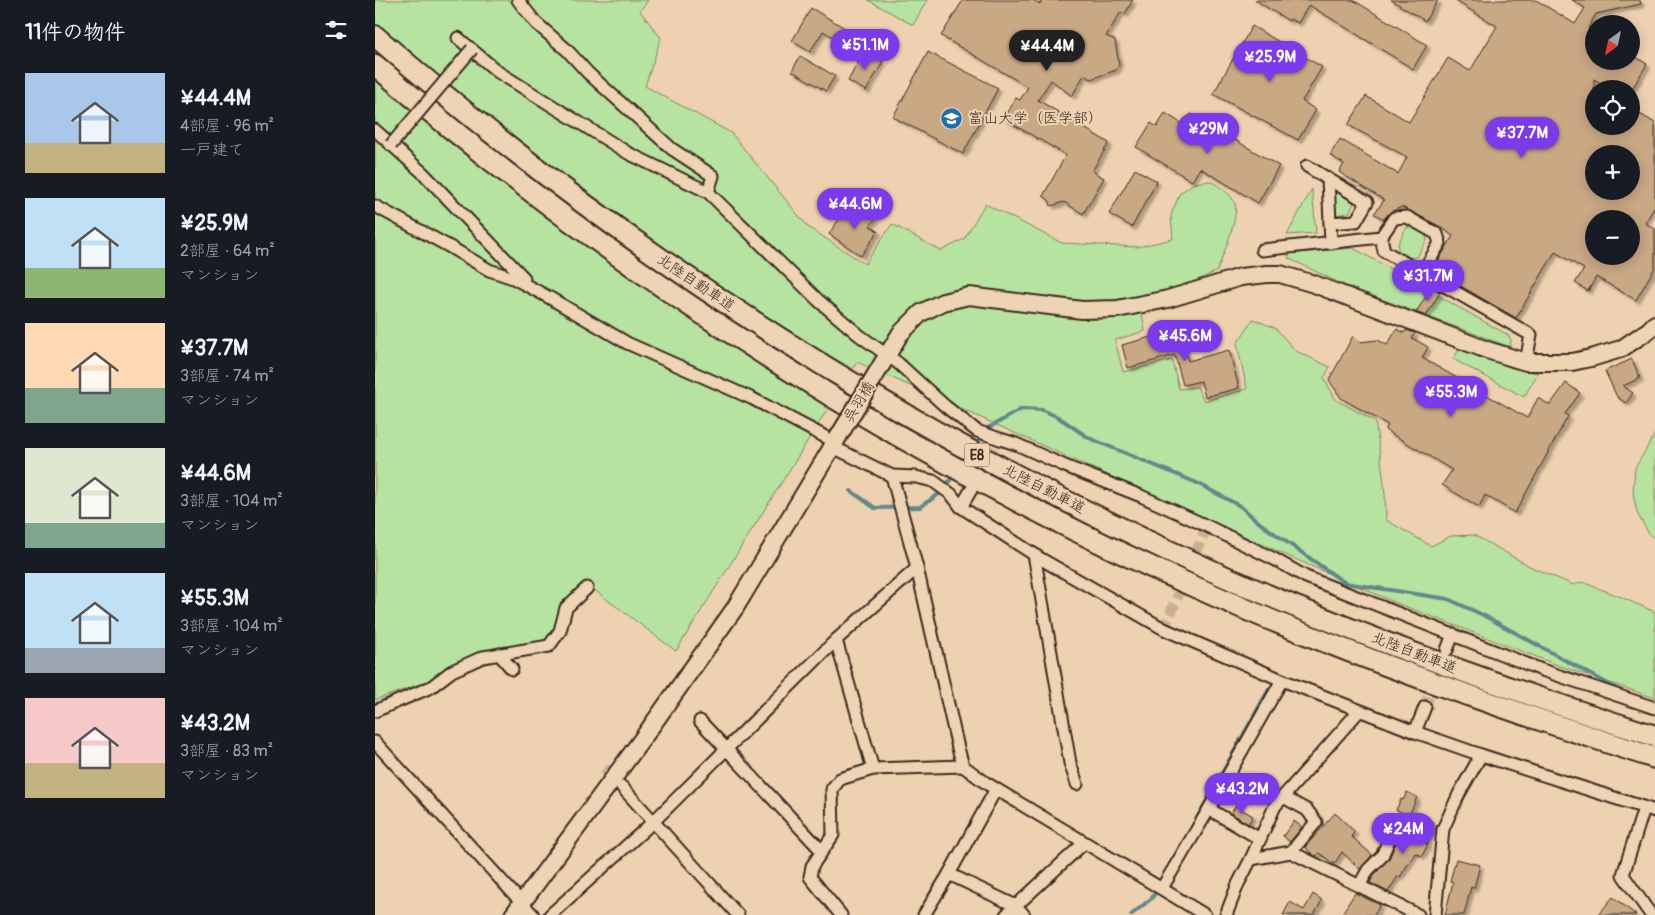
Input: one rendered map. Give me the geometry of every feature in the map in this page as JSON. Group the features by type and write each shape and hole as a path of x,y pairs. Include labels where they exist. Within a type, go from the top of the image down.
{"highway":[{"name":"北陸自動車道","path":"375,36 503,144 651,253 812,359 975,454 1144,540 1306,611 1396,647 1492,682 1655,736"},
{"name":"北陸自動車道","path":"375,65 521,183 641,273 800,377 965,472 1133,559 1300,632 1489,704 1655,758"}],"street":[{"path":"518,0 536,23 652,131 672,149 713,176 708,192"},
{"path":"458,38 498,72 628,152 708,192 819,301 859,335 884,360 898,363 945,406 997,444 1016,444 1141,496 1207,526 1306,577 1542,670 1655,708"},
{"path":"391,145 472,50"},
{"path":"375,130 423,172 524,278"},
{"path":"1307,166 1367,202 1356,220 1331,223"},
{"path":"1328,180 1331,242"},
{"path":"375,206 489,270 513,278 543,294 627,343 753,399 892,476 916,477 933,481 951,494 961,507 1034,554 1164,629 1282,680 1415,732 1649,809 1623,875 1651,915"},
{"path":"1423,273 1440,243 1437,234 1407,217 1394,218 1381,237 1384,250 1423,273 1531,335 1527,362"},
{"path":"1262,250 1381,237"},
{"name":"呉羽橋","path":"523,911 735,608 900,334 921,313 943,302 969,296 1082,310 1117,309 1168,299 1241,277 1281,274 1314,284 1519,361 1572,362 1591,358 1621,349 1655,324"},
{"path":"892,476 917,568 963,766"},
{"path":"961,507 971,490"},
{"path":"1034,554 1070,762 1077,784"},
{"path":"550,915 653,822 836,640 917,568"},
{"path":"375,711 431,687 452,671 483,657 549,646 560,631 566,608 587,588"},
{"path":"1447,650 1453,634"},
{"path":"836,640 873,769"},
{"path":"499,654 512,670"},
{"path":"1162,888 1282,680"},
{"path":"1415,732 1425,707"},
{"path":"1226,915 1238,884 1275,806 1359,711"},
{"path":"700,721 822,851"},
{"path":"375,742 523,911"},
{"path":"1435,915 1443,829 1459,794 1481,755"},
{"path":"841,915 810,877 812,866 833,835 832,789 840,778 873,769 963,766 996,789 1205,915"},
{"path":"621,787 737,915"},
{"path":"924,915 996,789"},
{"path":"1283,797 1307,810 1316,822 1291,852"},
{"path":"1209,809 1261,839"},
{"path":"1359,886 1368,870 1382,856 1391,835"},
{"path":"1006,915 1084,843"},
{"path":"1251,859 1291,852 1418,915"},
{"path":"949,874 1015,906 1024,915"}],"green space":[{"path":"375,0 648,0 640,11 661,38 645,86 731,133 808,227 865,264 892,224 941,251 964,239 985,204 1062,243 1137,247 1173,239 1171,215 1180,193 1194,183 1210,181 1231,196 1236,210 1229,238 1217,271 1181,288 1140,300 1145,331 1115,340 1123,372 1172,360 1179,389 1197,387 1204,401 1247,389 1237,344 1253,319 1275,328 1296,351 1330,367 1324,378 1336,400 1375,421 1384,483 1386,520 1431,546 1451,536 1474,535 1535,569 1574,585 1582,582 1655,612 1655,698 1560,666 1394,602 857,362 676,651 585,583 550,638 375,700"},
{"path":"868,0 927,0 913,25"},
{"path":"1312,189 1316,233 1287,235"},
{"path":"1333,190 1354,203 1349,213 1335,215"},
{"path":"1413,226 1425,234 1427,240 1417,257 1411,258 1398,250 1398,244 1406,228"},
{"path":"1353,248 1508,335 1511,340 1510,347 1346,286 1288,258 1289,254"},
{"path":"1460,348 1512,368 1538,373 1524,397 1453,359"},
{"path":"1655,434 1655,539 1649,534 1637,513 1633,493 1635,468"}],"building":[{"path":"963,0 1033,0 1040,4 1042,0 1133,0 1125,14 1121,12 1106,36 1115,40 1119,65 1116,70 1091,79 1084,75 1072,96 1051,80 1038,100 1109,143 1092,171 1104,178 1083,214 1064,202 1051,206 1049,200 1043,196 1066,155 1004,119 1016,98 1020,100 1028,87 941,36"},
{"path":"1255,0 1353,0 1427,45 1413,69 1309,5 1298,23 1290,19 1289,21"},
{"path":"1391,0 1438,0 1425,21"},
{"path":"1454,0 1536,0 1575,24 1585,8 1572,0 1640,0 1641,4 1595,15 1585,15 1585,70 1640,70 1640,60 1647,64 1637,80 1585,80 1585,135 1640,135 1640,114 1655,123 1655,206 1645,223 1655,229 1655,267 1636,300 1596,277 1588,291 1575,283 1584,269 1555,252 1516,318 1433,270 1453,236 1441,227 1402,207 1390,212 1384,219 1374,214 1384,200 1339,172 1344,164 1330,155 1340,139 1398,174 1407,157 1348,125 1366,96 1409,122 1448,58 1470,71 1497,26"},
{"path":"811,8 855,34 848,46 823,31 810,52 792,41"},
{"path":"1252,26 1322,67 1302,101 1316,110 1298,140 1213,94"},
{"path":"864,51 883,62 866,91 848,81"},
{"path":"928,52 998,88 963,154 893,117"},
{"path":"800,56 835,76 826,91 792,71"},
{"path":"1165,113 1184,125 1191,114 1279,166 1258,203 1200,168 1192,181 1136,147 1151,123 1157,127"},
{"path":"1135,169 1157,181 1132,227 1109,214"},
{"path":"856,204 876,218 870,226 878,231 861,256 829,234 844,212 848,215"},
{"path":"1432,287 1440,292 1426,316 1416,312"},
{"path":"1179,329 1188,361 1229,350 1239,388 1205,397 1201,381 1183,385 1175,355 1128,368 1122,345"},
{"path":"1397,329 1404,333 1406,330 1415,333 1412,338 1428,347 1422,358 1527,418 1538,398 1550,405 1566,383 1580,393 1565,414 1568,416 1515,513 1485,495 1479,507 1442,485 1452,470 1385,430 1388,425 1341,398 1329,380 1353,336 1359,342 1378,340 1387,345"},
{"path":"1632,359 1640,378 1623,386 1633,393 1626,403 1617,397 1605,371"},
{"path":"1407,792 1417,797 1409,816 1396,810"},
{"path":"1236,806 1253,816 1248,824 1231,813"},
{"path":"1335,813 1355,832 1351,836 1372,855 1360,869 1342,852 1334,864 1319,853 1316,856 1313,855 1305,847"},
{"path":"1422,818 1434,822 1426,844 1428,844 1422,856 1415,853 1388,892 1370,883 1374,875 1389,859 1397,840 1403,843"},
{"path":"1294,821 1302,827 1290,842 1283,836"},
{"path":"1456,859 1480,865 1474,888 1471,887 1464,915 1445,915 1453,882 1450,881"},
{"path":"1355,893 1380,905 1374,915 1341,915"},
{"path":"1313,894 1322,900 1314,915 1283,915 1290,902 1304,910"},
{"path":"1613,897 1636,915 1598,915"}],"waterway":[{"path":"976,445 988,428 1022,409 1042,410 1058,417 1089,438 1197,483 1240,506 1261,524 1345,583 1448,599 1483,615 1621,691"},
{"path":"851,491 875,508 920,507 939,494 954,475"},
{"path":"1192,827 1269,689"},
{"path":"1131,915 1152,898 1158,887"}],"tunnel":[{"path":"985,465 995,448"},
{"path":"1164,629 1207,526"},
{"path":"1425,707 1436,678"},
{"path":"604,768 617,782"}],"place":[{"name":"富山大学（医学部）","path":"952,118"}]}
